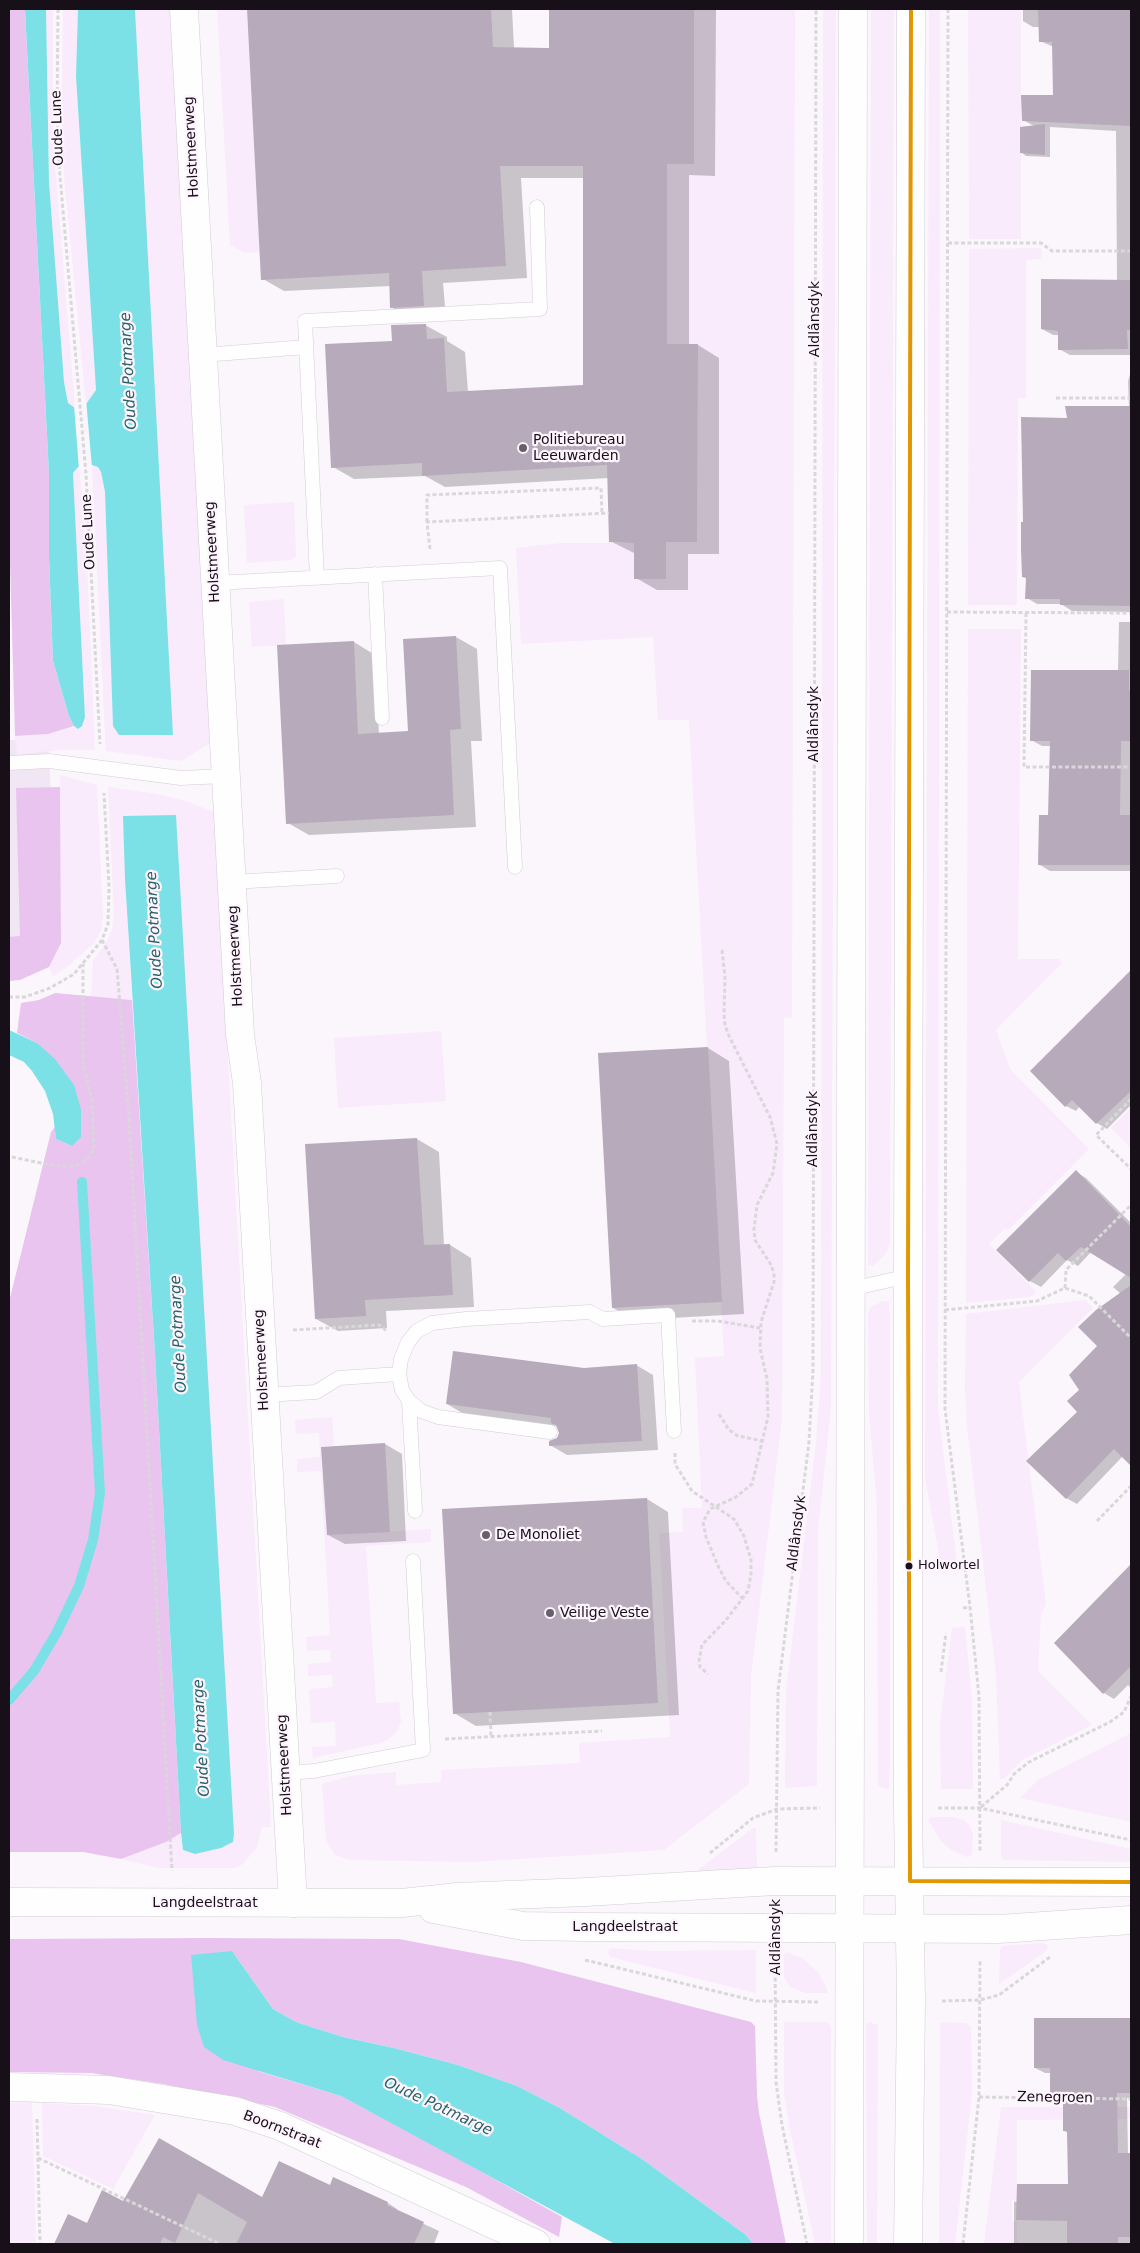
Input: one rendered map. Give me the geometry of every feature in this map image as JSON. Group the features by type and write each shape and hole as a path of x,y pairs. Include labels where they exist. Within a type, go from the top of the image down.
{"main road":[{"name":"Holstmeerweg","path":"184,9 225,776 240,1034 247,1082 293,1903"},
{"path":"849,2244 853,9"},
{"path":"908,2244 910,1928 908,1276 911,9"},
{"name":"Langdeelstraat","path":"9,1902 402,1903 457,1897 775,1881 910,1881"},
{"path":"910,1881 1131,1882"},
{"name":"Langdeelstraat","path":"402,1903 523,1926 910,1928"},
{"path":"910,1928 999,1929 1131,1920"},
{"name":"Boornstraat","path":"9,2087 109,2090 235,2112 280,2126 536,2244"}],"lane":[{"path":"317,578 305,321 540,308 537,207"},
{"path":"202,355 306,347"},
{"path":"215,583 500,568 516,867"},
{"path":"375,574 382,718"},
{"path":"9,763 49,761 181,778 225,776"},
{"path":"232,882 337,876"},
{"path":"851,1289 908,1276"},
{"path":"550,1432 438,1417 421,1411 409,1401 402,1390 401,1359 408,1342 417,1331 432,1323 466,1319 590,1312 603,1319 668,1315 674,1431"},
{"path":"264,1395 316,1392 339,1378 400,1374"},
{"path":"409,1401 415,1511"},
{"path":"285,1773 314,1771 423,1750 413,1560"}],"path":[{"name":"Oude Lune","path":"9,997 25,997 50,988 74,974 102,940 108,924 110,887 86,474 60,176 57,114 58,9"},
{"name":"Aldlânsdyk","path":"775,1881 778,1691 808,1442 813,1370 816,9"},
{"path":"948,9 945,1408 979,1696 980,1808"},
{"path":"948,244 1041,243 1052,251 1131,251"},
{"path":"1056,398 1131,398"},
{"path":"431,572 427,495 601,488 602,514"},
{"path":"428,522 608,513"},
{"path":"947,612 1131,613"},
{"path":"1026,612 1024,767 1131,766"},
{"path":"102,940 117,969 129,1117 174,1902"},
{"path":"722,950 725,978 725,1025 770,1117 777,1144 773,1172 755,1216 755,1240 774,1272 774,1282 760,1328 760,1358 767,1379 769,1403 763,1441 752,1484 736,1497 710,1509 706,1515 703,1527 726,1581 743,1598"},
{"path":"12,1157 67,1167 80,1164 89,1157 94,1148 92,1102 83,1060 84,963"},
{"path":"1131,1099 1096,1135 1131,1169"},
{"path":"1066,1288 1066,1270 1131,1205"},
{"path":"945,1310 1037,1300 1066,1288 1089,1296 1131,1338"},
{"path":"668,1322 718,1320 760,1328"},
{"path":"290,1330 380,1326 406,1347"},
{"path":"718,1414 724,1424 734,1433 763,1441"},
{"path":"674,1431 675,1464 685,1481 692,1491 734,1519 748,1548 751,1574 748,1591 726,1620 702,1645 700,1667 708,1674"},
{"path":"1097,1521 1131,1486"},
{"path":"963,1608 970,1608"},
{"path":"980,1808 1007,1785 1014,1774 1029,1762 1110,1722 1124,1712 1131,1696"},
{"path":"490,1712 491,1737"},
{"path":"422,1740 602,1731"},
{"path":"980,1808 1131,1840"},
{"path":"702,1858 754,1818 777,1809"},
{"name":"Aldlânsdyk","path":"776,1927 776,2082 782,2125 806,2244"},
{"path":"963,2244 979,2097 980,2000 1000,1995 1053,1956"},
{"name":"Zenegroen","path":"979,2097 1131,2099"},
{"path":"37,2112 40,2244"},
{"path":"38,2158 220,2244"}],"shaded area":[{"path":"9,9 25,9 49,474 49,557 53,661 69,716 74,726 48,734 15,736 9,527"},
{"path":"46,9 53,9 53,142 75,408 68,403 64,382 49,182"},
{"path":"63,9 78,9 76,76 96,390 86,404 64,176 62,113"},
{"path":"135,9 172,9 210,743 181,761 106,751 105,736 92,465 98,467 101,472 105,492 113,726 173,734"},
{"path":"217,9 247,9 260,252 245,253 230,245"},
{"path":"694,9 795,9 792,1017 784,1018 782,1419 751,1677 749,1784 664,1850 471,1862 348,1860 334,1854 326,1840 322,1784 350,1776 396,1772 396,1785 441,1782 441,1770 580,1763 579,1743 670,1737 659,1533 683,1532 682,1508 702,1508 695,1358 724,1356 689,720 658,720 653,637 521,644 516,548 561,543 634,543 666,579 666,542 697,542 698,344 667,344 667,164 694,163"},
{"path":"823,9 836,9 831,1408 818,1530 817,1786 785,1788 786,1691 816,1443 821,1375"},
{"path":"871,9 894,9 890,1243 886,1254 873,1266 868,1265"},
{"path":"929,9 940,9 938,1409 957,1563 941,1566 925,1477"},
{"path":"968,9 1021,9 1021,239 969,239"},
{"path":"1041,248 1042,259 1026,260 1026,398 1018,398 1017,605 968,605 969,249"},
{"path":"79,466 86,543 95,750 58,750 17,755 15,736 48,734 74,726 78,729 85,717 73,473"},
{"path":"294,502 296,557 291,560 247,563 244,505"},
{"path":"284,599 286,645 252,647 249,602"},
{"path":"968,629 1021,629 1018,959 1059,959 1062,963 996,1030 1010,1069 1089,1149 1008,1230 1005,1228 989,1244 1036,1292 1030,1297 966,1303"},
{"path":"48,739 51,794 37,963 9,964 9,740"},
{"path":"60,775 97,785 103,915 101,930 94,943 67,967 53,976 49,967 61,943"},
{"path":"60,787 61,943 49,967 20,980 9,981 9,937 20,936 16,788"},
{"path":"108,787 158,794 186,801 214,812 271,1827 262,1827 257,1847 243,1864 235,1868 159,1868 121,1859 166,1842 181,1833 183,1850 195,1854 125,879 132,1000 91,997 93,961 112,930 114,914"},
{"path":"55,993 132,1000 155,1355 181,1833 166,1842 121,1859 83,1852 9,1852 9,1302 51,1132 55,1127 56,1139 72,1146 37,1043 17,1033 21,1003 39,1000"},
{"path":"441,1031 446,1101 338,1108 334,1038"},
{"path":"1131,1108 1131,1148 1111,1128"},
{"path":"1085,1300 1093,1308 1019,1382 1046,1604 1041,1614 1038,1671 1092,1725 1022,1760 1005,1778 1000,1780 996,1674 967,1426 965,1389 966,1314"},
{"path":"883,1301 889,1301 890,1329 890,1751 889,1788 886,1789 878,1786 877,1504 869,1414 868,1314 871,1307"},
{"path":"332,1417 334,1446 321,1447 327,1535 431,1529 431,1542 366,1546 376,1703 399,1702 401,1721 398,1730 389,1739 381,1743 313,1758 312,1747 336,1746 335,1722 311,1723 309,1689 333,1687 332,1675 308,1676 308,1664 331,1662 330,1650 307,1651 306,1637 330,1635 321,1471 297,1472 297,1459 320,1457 319,1433 296,1434 295,1420"},
{"path":"965,1627 972,1700 973,1789 941,1789 940,1723 952,1628"},
{"path":"1131,1733 1131,1822 1020,1798 1038,1780"},
{"path":"931,1817 952,1817 964,1820 970,1826 973,1834 972,1855 966,1857 951,1850 941,1841 928,1820"},
{"path":"1001,1820 1131,1849 1131,1862 1003,1860 1001,1857"},
{"path":"753,1828 756,1828 757,1870 693,1874"},
{"path":"9,1939 399,1939 521,1962 751,2022 755,2026 759,2113 786,2244 753,2244 746,2235 642,2159 560,2108 517,2086 458,2065 343,2037 296,2022 273,2009 232,1951 258,2071 341,2096 439,2148 562,2217 559,2237 466,2187 275,2107 163,2084 91,2073 9,2072"},
{"path":"1047,1944 1048,1948 1045,1952 999,1984 1000,1950 1002,1946"},
{"path":"610,1948 654,1951 756,1950 756,1993 610,1957 608,1952"},
{"path":"786,1952 802,1958 818,1972 827,1988 827,1993 805,1993 790,1987 784,1977 784,1955"},
{"path":"784,2022 828,2022 831,2027 831,2244 815,2244 790,2130 784,2094"},
{"path":"869,2022 878,2025 877,2244 867,2244 866,2025"},
{"path":"942,2022 966,2023 971,2027 972,2094 955,2244 939,2244 940,2024"},
{"path":"32,2102 36,2244 9,2244 9,2103"},
{"path":"42,2103 94,2106 155,2115 113,2189 43,2156"},
{"path":"1001,2107 1131,2107 1131,2119 1017,2120 1017,2200 1012,2200 1012,2221 1017,2221 1017,2244 984,2244"}],"water":[{"name":"Oude Potmarge","path":"25,9 46,9 49,182 64,382 68,403 75,408 86,404 96,390 76,76 78,9 135,9 173,735 119,735 113,726 105,492 101,472 98,467 92,465 79,466 73,473 85,717 82,726 78,729 74,726 69,716 53,661 49,557 49,474"},
{"name":"Oude Potmarge","path":"176,815 234,1834 233,1842 221,1848 195,1854 183,1850 181,1833 155,1355 125,879 123,816"},
{"path":"9,1030 37,1043 55,1059 74,1085 81,1109 81,1137 72,1146 56,1139 53,1114 45,1091 32,1071 24,1062 9,1055"},
{"name":"Oude Potmarge","path":"232,1951 273,2009 296,2022 343,2037 458,2065 517,2086 560,2108 642,2159 746,2235 753,2244 615,2244 341,2096 223,2060 204,2047 197,2025 191,1955"}],"pier":[{"path":"86,399 92,468 79,469 74,405 85,402"}],"building":[{"path":"247,9 491,9 493,47 549,48 549,9 694,9 694,164 667,164 667,344 698,344 697,542 666,542 666,579 634,579 634,543 609,542 607,465 422,476 422,463 331,468 325,344 392,341 391,325 426,324 427,339 444,338 447,392 583,385 583,166 500,166 506,266 422,271 424,306 390,308 389,273 261,280"},
{"path":"1038,9 1131,9 1131,126 1022,121 1021,95 1053,95 1052,42 1039,42"},
{"path":"1045,124 1045,155 1020,153 1020,127"},
{"path":"1041,279 1131,280 1131,330 1127,330 1128,349 1058,350 1058,331 1041,329"},
{"path":"1065,406 1131,406 1131,606 1060,605 1060,599 1025,599 1026,578 1022,577 1021,549 1021,522 1023,522 1021,417 1067,418"},
{"path":"456,636 461,729 450,730 454,815 286,824 277,645 354,641 358,734 408,731 403,639"},
{"path":"1031,670 1129,670 1131,741 1121,741 1120,815 1131,815 1131,865 1038,865 1039,815 1048,815 1050,741 1030,741"},
{"path":"1131,970 1131,1091 1096,1124 1072,1100 1065,1107 1030,1071"},
{"path":"708,1047 722,1302 612,1308 598,1053"},
{"path":"417,1138 424,1245 450,1244 453,1295 365,1300 366,1316 315,1319 305,1144"},
{"path":"1076,1170 1131,1227 1131,1278 1081,1247 1066,1261 1058,1253 1029,1282 996,1250"},
{"path":"1131,1285 1131,1466 1114,1449 1066,1499 1026,1461 1077,1412 1067,1401 1079,1390 1069,1375 1097,1346 1078,1327 1096,1310"},
{"path":"453,1351 584,1368 637,1364 642,1441 549,1446 549,1441 557,1438 559,1433 556,1425 551,1423 551,1418 446,1404"},
{"path":"385,1443 390,1532 327,1535 321,1447"},
{"name":"Veilige Veste","path":"647,1498 658,1703 453,1714 442,1509"},
{"path":"1131,1564 1131,1666 1103,1694 1054,1643"},
{"path":"1034,2018 1131,2018 1131,2093 1117,2093 1118,2153 1131,2153 1131,2237 1118,2237 1118,2244 1067,2244 1067,2221 1016,2220 1017,2184 1068,2184 1067,2131 1063,2131 1063,2093 1050,2093 1050,2068 1034,2068"},
{"path":"159,2138 262,2197 279,2161 330,2185 333,2177 388,2202 387,2205 424,2222 414,2244 236,2244 247,2222 198,2193 175,2243 163,2237 160,2244 54,2244 68,2214 87,2223 102,2190 123,2201"}],"waterway":[{"path":"9,1700 34,1671 57,1632 79,1586 93,1540 100,1493 82,1182"}],"transit line":[{"path":"911,9 908,1276 910,1881 1131,1882"}],"place":[{"name":"Politiebureau Leeuwarden","path":"523,448"},
{"name":"De Monoliet","path":"486,1535"},
{"name":"Holwortel","path":"909,1566"},
{"name":"Veilige Veste","path":"550,1613"}]}
